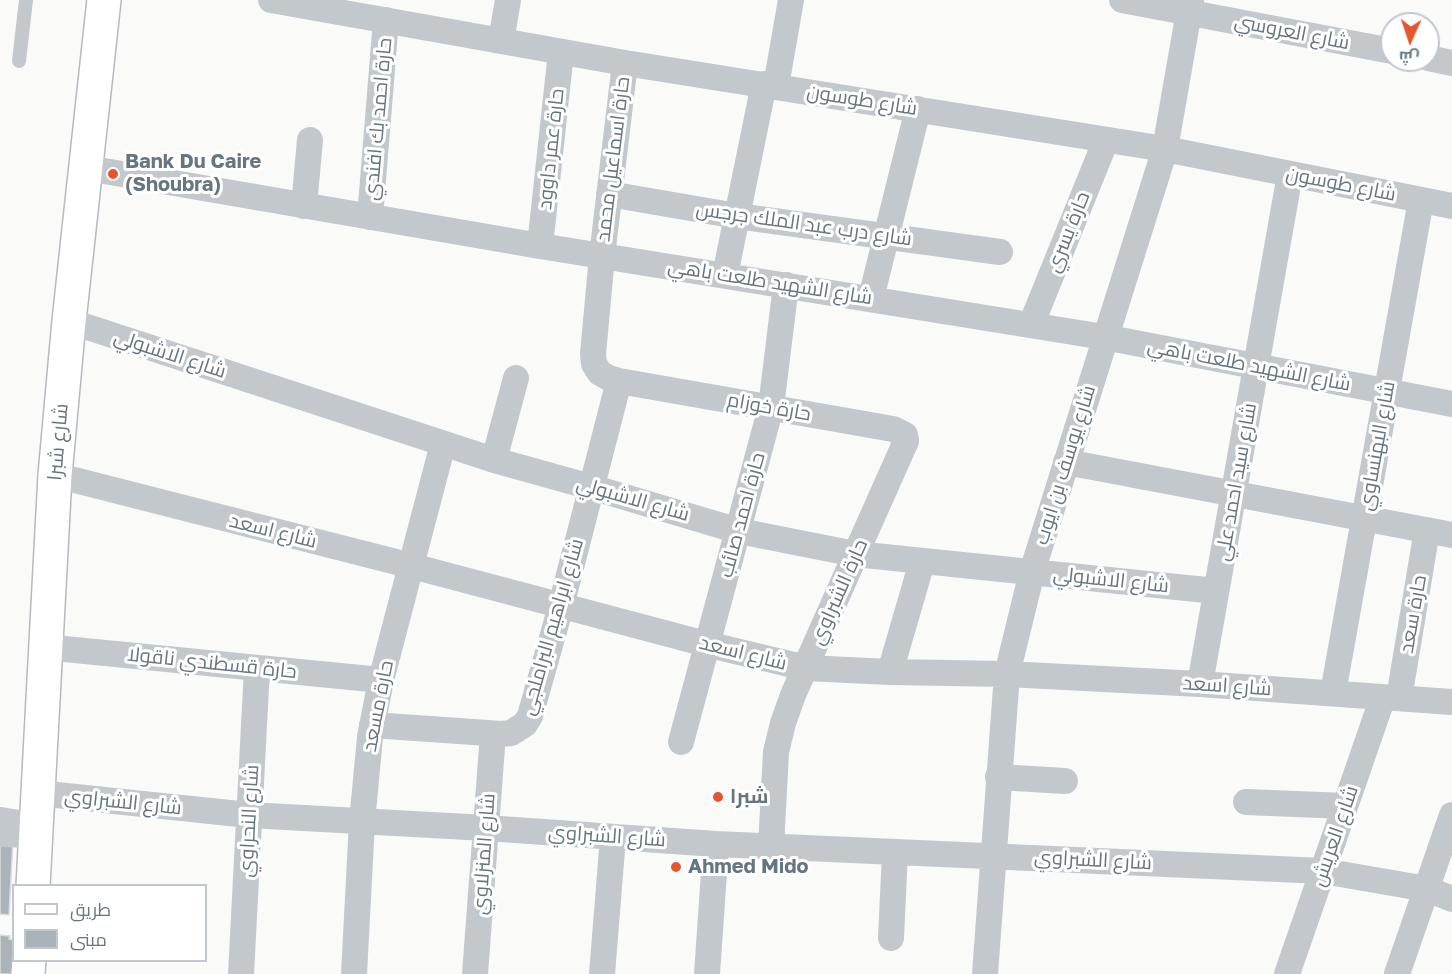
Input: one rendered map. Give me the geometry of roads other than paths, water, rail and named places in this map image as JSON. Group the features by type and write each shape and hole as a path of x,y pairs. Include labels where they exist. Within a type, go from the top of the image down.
{"main road":[{"name":"شارع شبرا","path":"33,884 55,475 69,321 104,0"}],"street":[{"name":"شارع طوسون","path":"271,0 625,63 1165,149 1452,206"},
{"path":"501,41 508,0"},
{"path":"724,275 790,0"},
{"name":"شارع العروسي","path":"1122,0 1190,6 1380,48"},
{"name":"شارع يوسف بن ايوب","path":"985,974 1007,674 1032,573 1104,337 1165,149 1190,6"},
{"name":"حارة احمد بك افندي","path":"370,217 386,20"},
{"name":"حارة عمر داوود","path":"540,246 561,52"},
{"name":"حارة اسماعيل محمد","path":"620,381 600,373 594,364 593,354 625,63"},
{"path":"871,298 918,109"},
{"path":"304,206 310,140"},
{"name":"حارة يسري","path":"1031,325 1106,140"},
{"name":"شارع الشهيد طلعت باهي","path":"87,168 540,246 1104,337 1452,404"},
{"name":"شارع سيد احمد علي","path":"1200,684 1290,174"},
{"name":"شارع درب عبد الملك جرجس","path":"609,194 737,216 1000,252"},
{"name":"شارع البهنساوي","path":"1333,693 1421,200"},
{"name":"حارة احمد صائب","path":"681,742 771,407 786,285"},
{"name":"شارع الاشبولي","path":"69,321 494,460 739,531 855,554 1216,591"},
{"path":"494,460 516,378"},
{"name":"حارة خوزام","path":"620,381 900,431 904,435 905,447"},
{"name":"شارع ابراهيم البراملجي","path":"372,725 493,734 511,733 530,716 620,381"},
{"name":"حارة مسعد","path":"354,974 362,822 372,725 381,680 443,444"},
{"name":"حارة الشبراوي","path":"771,847 776,752 786,714 855,554 905,447"},
{"path":"1066,462 1440,532"},
{"name":"شارع اسعد","path":"55,475 806,668 1007,674 1200,684 1452,702"},
{"name":"حارة سعد","path":"1391,697 1440,532"},
{"path":"890,672 921,562"},
{"name":"حارة قسطندي ناقولا","path":"44,647 381,680"},
{"name":"شارع النحراوي","path":"241,974 257,668"},
{"name":"شارع العريش","path":"1287,974 1345,806 1391,697"},
{"name":"شارع المنزلاوي","path":"475,974 493,734"},
{"path":"998,777 1065,781"},
{"path":"1246,802 1345,806"},
{"name":"شارع الشبراوي","path":"0,834 36,816 249,815 771,847 1323,871 1427,889 1452,899"},
{"path":"1397,974 1452,816"},
{"path":"602,974 613,837"},
{"path":"707,974 716,844"},
{"path":"891,938 895,852"}],"lane":[{"path":"19,61 26,0"},
{"path":"0,814 36,816"}],"place":[{"name":"Bank Du Caire (Shoubra)","path":"113,174"},
{"name":"شبرا","path":"718,797"},
{"name":"Ahmed Mido","path":"676,867"}]}
